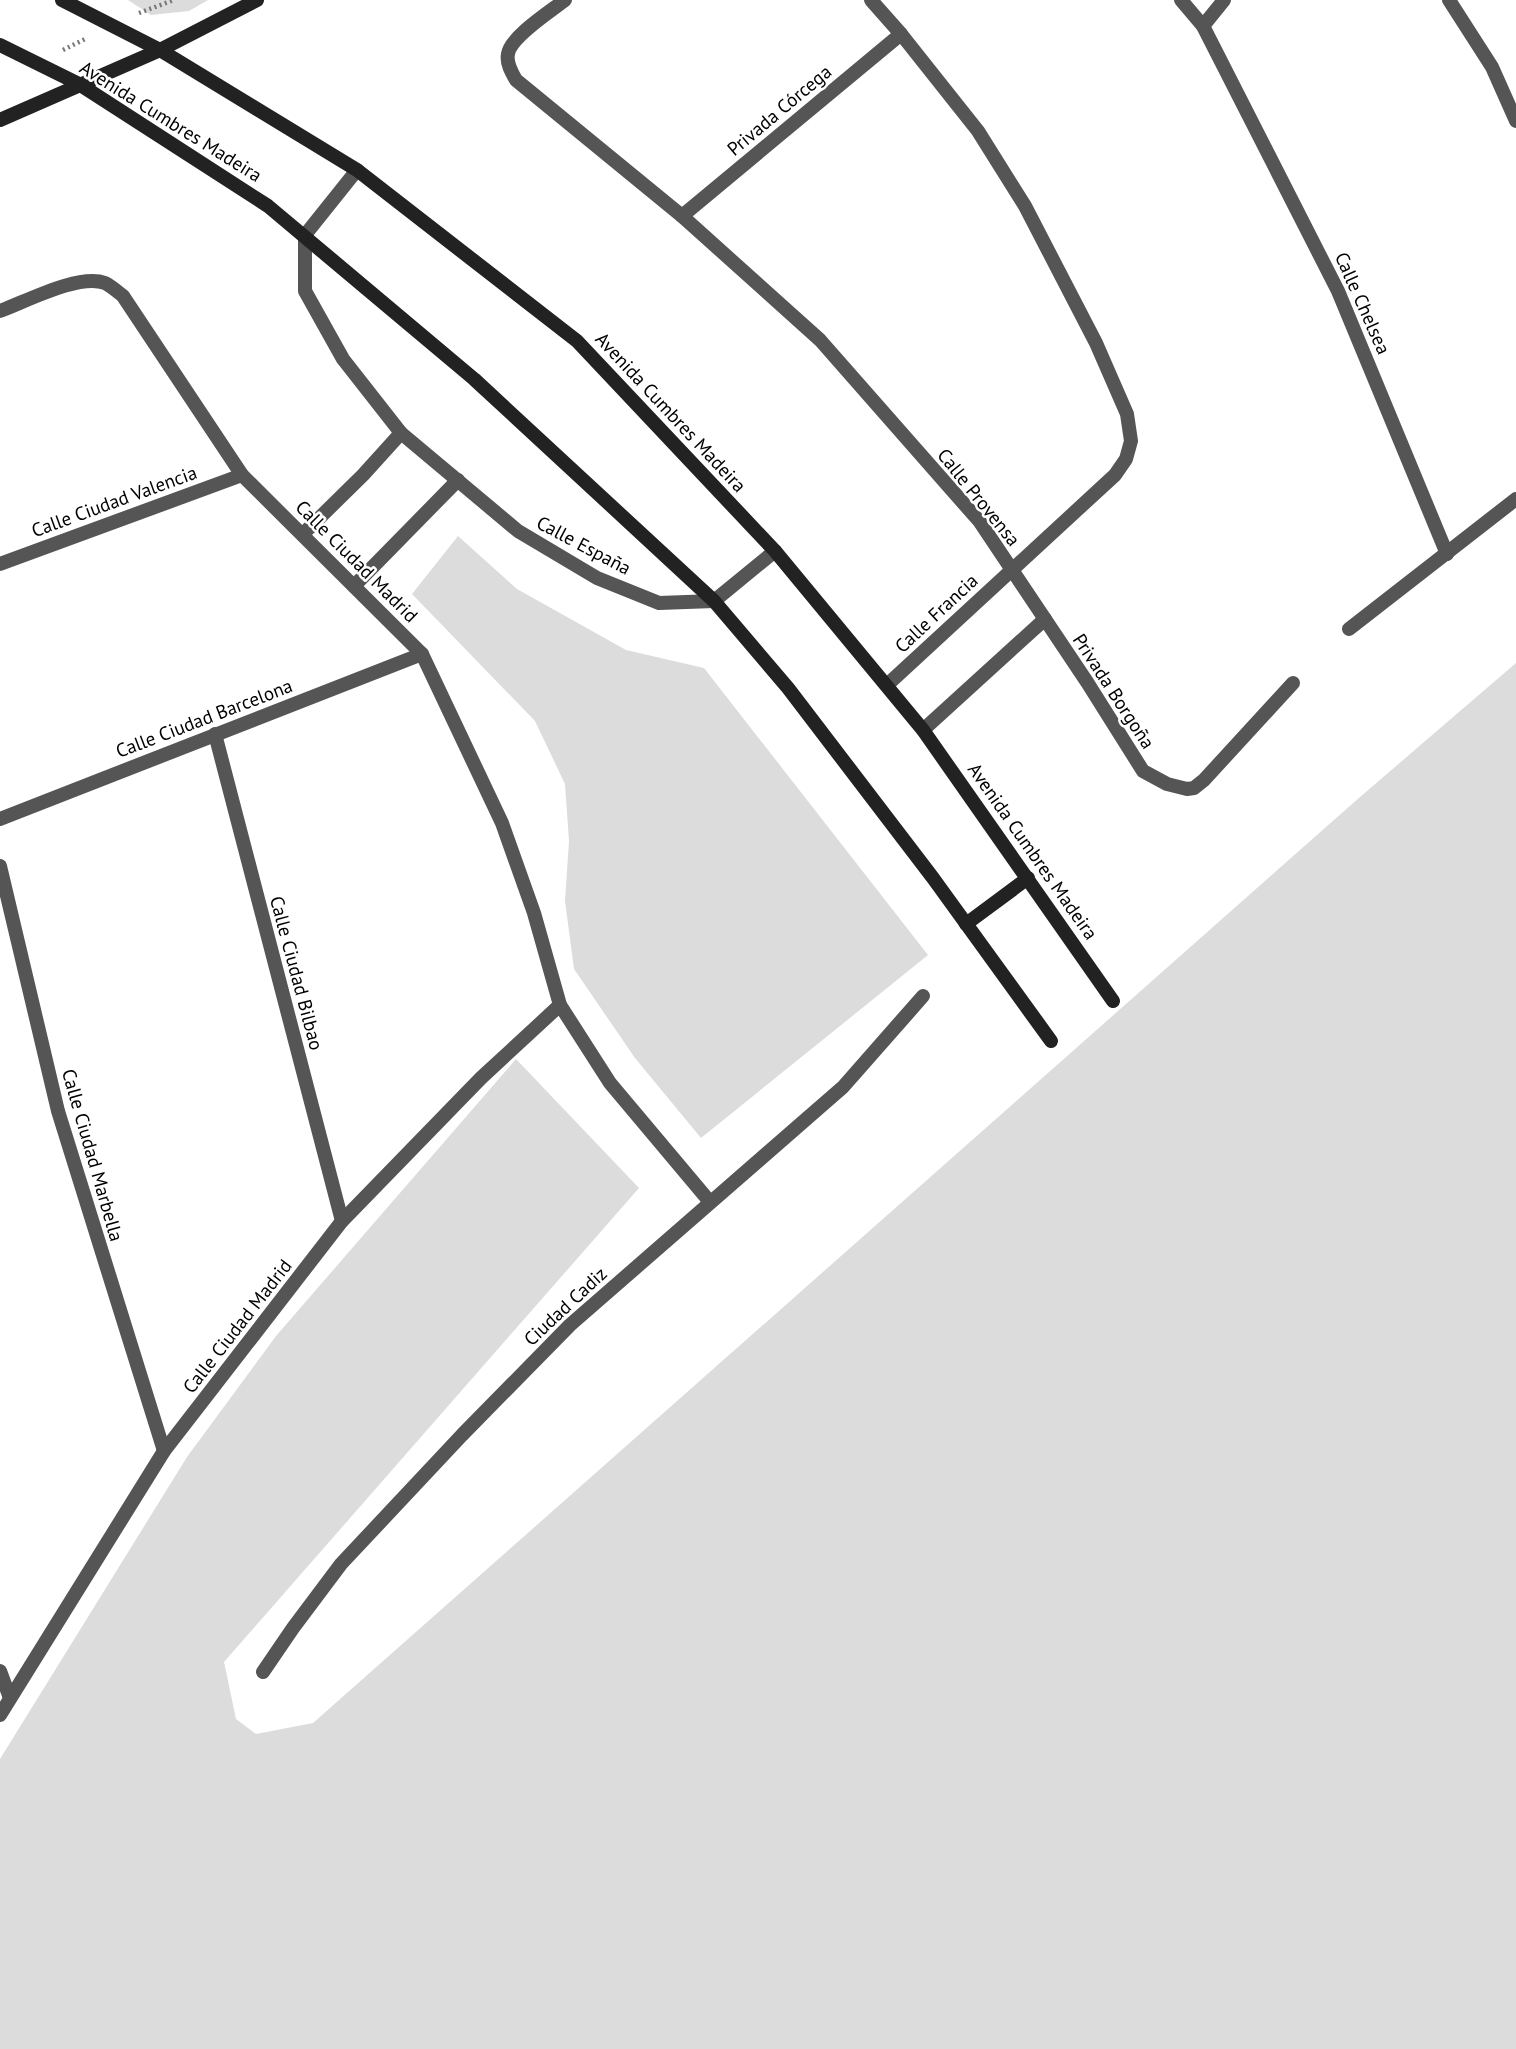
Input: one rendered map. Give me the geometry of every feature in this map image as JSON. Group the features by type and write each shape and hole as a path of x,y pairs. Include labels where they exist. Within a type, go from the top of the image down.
{"street":[{"name":"Avenida Cumbres Madeira","path":"62,0 160,50 357,170 577,341 775,551 887,685 923,730 1113,1001"},
{"path":"0,120 160,50 257,0"},
{"name":"Calle Provensa","path":"565,0 515,40 508,53 509,68 516,80 682,216 820,340 980,522 1012,570 1115,475 1126,459 1131,441 1127,414 1096,343 1025,206 978,131 871,0"},
{"name":"Calle Chelsea","path":"1181,0 1203,26 1338,291 1447,554"},
{"path":"1203,26 1224,0"},
{"path":"1449,0 1492,67 1516,121"},
{"name":"Privada Córcega","path":"682,216 901,34"},
{"name":"Avenida Cumbres Madeira","path":"0,45 79,84 268,206 474,379 714,601 788,688 1051,1041"},
{"path":"305,235 357,170"},
{"name":"Calle España","path":"305,235 305,291 342,359 401,433 518,531 597,578 659,603 714,601"},
{"name":"Calle Ciudad Madrid","path":"0,311 88,281 106,283 123,296 242,475 422,654 502,823 534,913 561,1005 610,1083 709,1202"},
{"path":"303,534 401,433"},
{"name":"Calle Ciudad Valencia","path":"0,564 242,475"},
{"path":"354,586 458,480"},
{"path":"1349,629 1516,499"},
{"path":"714,601 775,551"},
{"name":"Privada Borgoña","path":"1012,570 1143,771 1154,779 1179,788 1194,788 1293,682"},
{"name":"Calle Francia","path":"887,685 1012,570"},
{"path":"923,730 1045,619"},
{"name":"Calle Ciudad Barcelona","path":"0,819 422,654"},
{"name":"Calle Ciudad Bilbao","path":"215,734 342,1221"},
{"name":"Calle Ciudad Marbella","path":"0,866 58,1111 164,1451"},
{"path":"966,924 1028,878"},
{"name":"Ciudad Cadiz","path":"263,1672 341,1564 462,1435 570,1325 843,1087 923,996"},
{"name":"Calle Ciudad Madrid","path":"0,1716 164,1451 342,1221 481,1078 561,1005"},
{"path":"0,1671 10,1698"}],"shaded area":[{"path":"128,0 208,0 189,11 151,15"},
{"path":"458,536 517,589 626,650 704,668 928,955 701,1138 635,1058 574,969 565,901 569,841 565,784 535,721 412,594"},
{"path":"1516,663 1516,2049 0,2049 0,1759 187,1457 276,1336 516,1059 639,1188 224,1662 236,1719 256,1734 313,1723 1360,797"}]}
